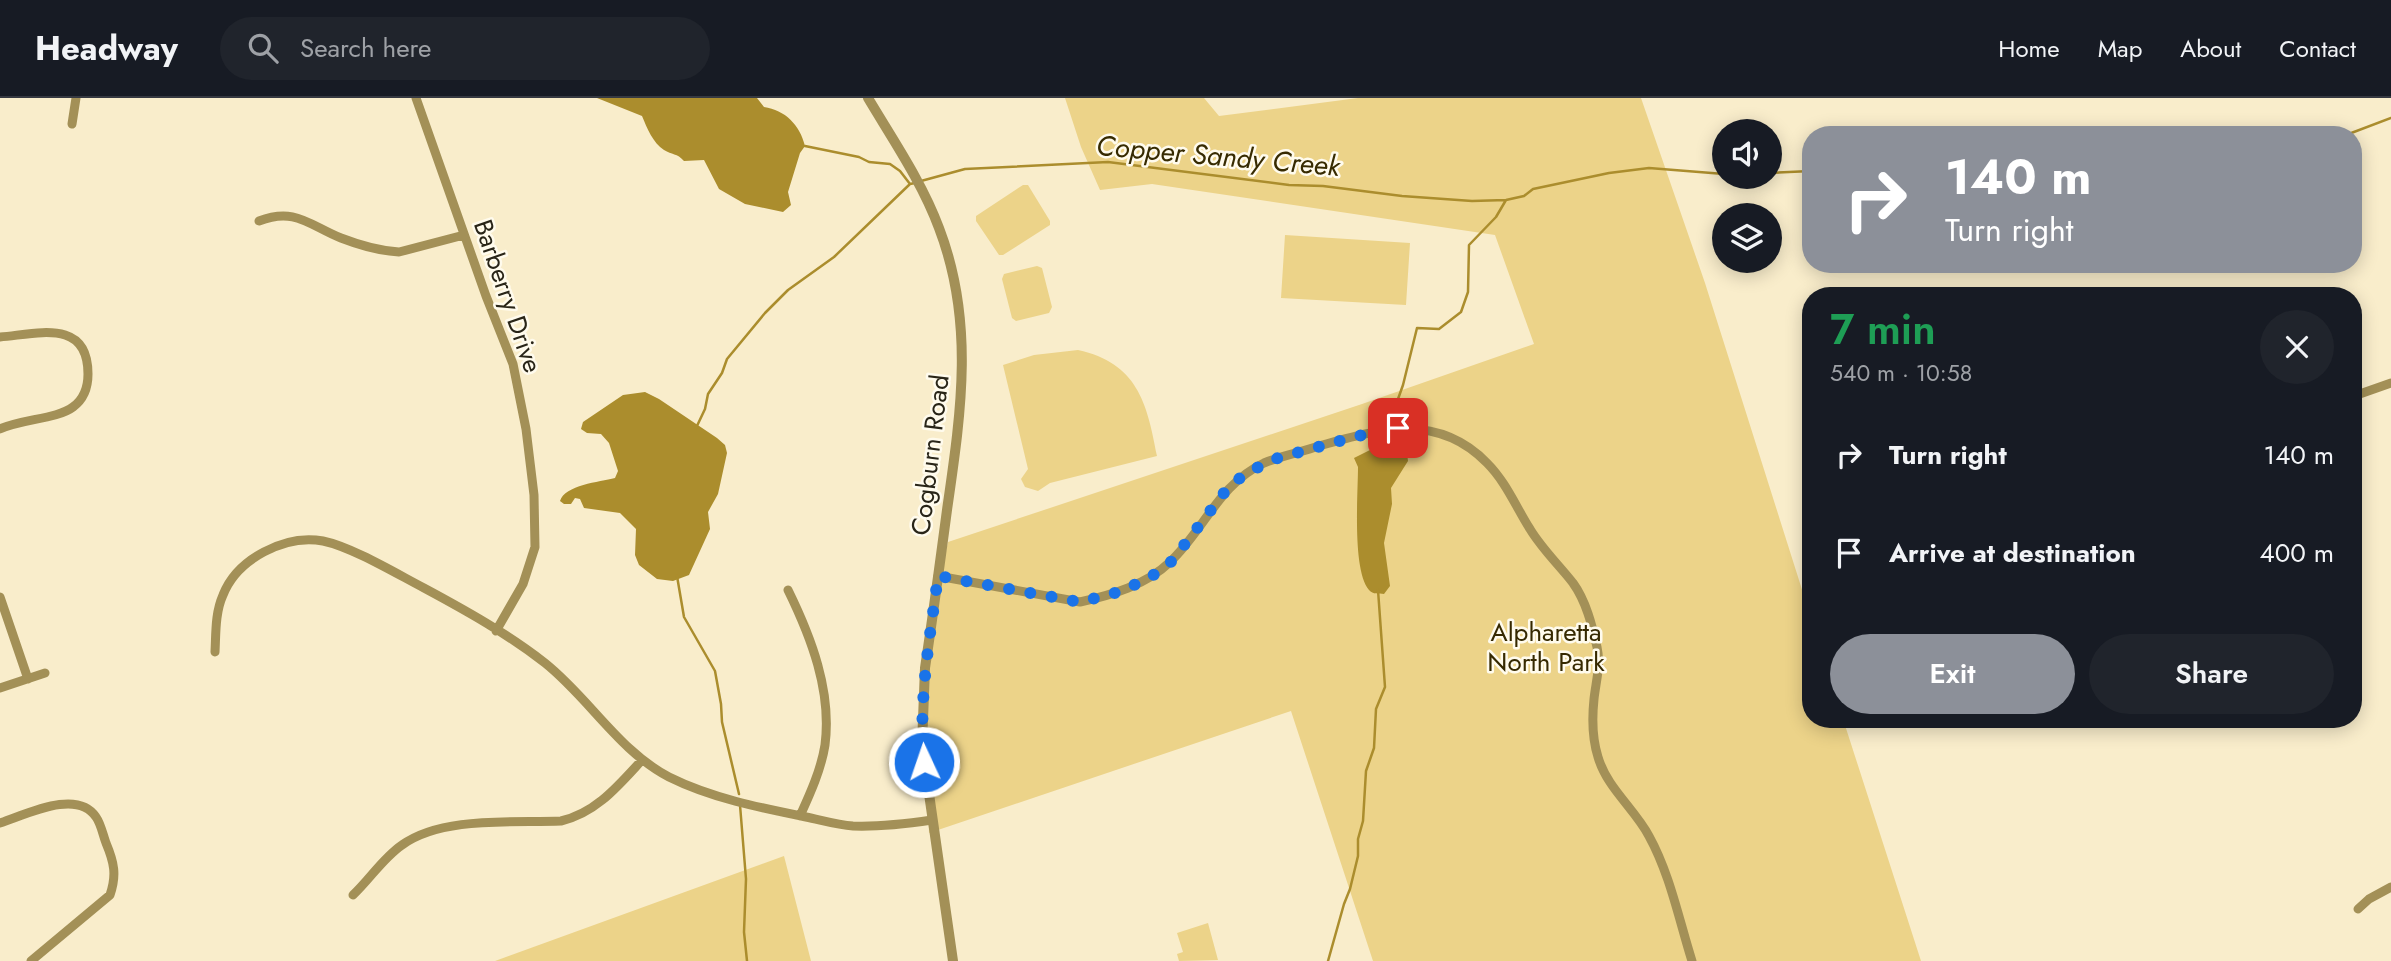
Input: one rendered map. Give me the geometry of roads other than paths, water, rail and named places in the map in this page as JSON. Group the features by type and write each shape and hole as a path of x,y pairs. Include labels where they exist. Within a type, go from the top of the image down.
{"street":[{"path":"72,124 76,98"},
{"name":"Barberry Drive","path":"416,98 513,364 526,429 534,495 536,534 533,560 523,584 496,631"},
{"name":"Cogburn Road","path":"868,98 929,204 948,253 960,311 962,389 925,668 922,714 922,745 953,961"},
{"path":"259,221 276,214 296,217 342,239 399,252 464,235"},
{"path":"0,337 61,333 75,339 88,364 88,380 86,392 75,405 62,414 36,418 0,429"},
{"path":"2362,393 2391,383"},
{"path":"938,576 1080,602 1094,599 1131,587 1162,569 1181,550 1227,489 1246,473 1266,462 1384,429 1425,430 1457,440 1479,454 1497,474 1530,529 1573,584 1586,607 1598,650 1593,724 1598,756 1612,786 1640,821 1656,849 1692,961"},
{"path":"215,652 219,606 223,593 238,572 258,555 270,550 307,540 333,544 478,617 544,663 585,700 642,760 670,778 764,809 850,826 895,826 932,820"},
{"path":"788,590 810,638 826,714 825,746 810,795 800,816"},
{"path":"0,597 28,679"},
{"path":"0,688 45,673"},
{"path":"353,895 392,853 413,838 438,829 463,825 573,819 601,802 642,760"},
{"path":"0,823 54,805 72,803 86,807 96,817 114,863 115,880 110,895 31,961"},
{"path":"2358,909 2369,899 2391,887"}],"waterway":[{"name":"Copper Sandy Creek","path":"2362,129 2391,118"},
{"path":"805,146 859,157 869,162 890,164 900,171 910,184"},
{"name":"Copper Sandy Creek","path":"921,181 965,169 1108,162 1289,185 1472,201 1506,200 1524,196 1533,189 1609,173 1649,168 1712,173"},
{"name":"Copper Sandy Creek","path":"1782,172 1802,171"},
{"name":"Copper Sandy Creek","path":"696,428 705,409 708,394 722,373 727,359 765,313 788,290 834,257 910,184 915,183"},
{"path":"1388,427 1403,385 1417,328 1439,329 1461,312 1468,292 1469,245 1496,217 1506,200"},
{"path":"1383,451 1386,434"},
{"name":"Copper Sandy Creek","path":"677,576 684,617 715,671 722,722 739,794"},
{"path":"1328,961 1358,856 1366,771 1374,748 1376,709 1385,687 1378,590"},
{"name":"Copper Sandy Creek","path":"740,805 746,879 744,932 747,961"}],"park label":[{"name":"Alpharetta North Park","path":"1546,647"}]}
